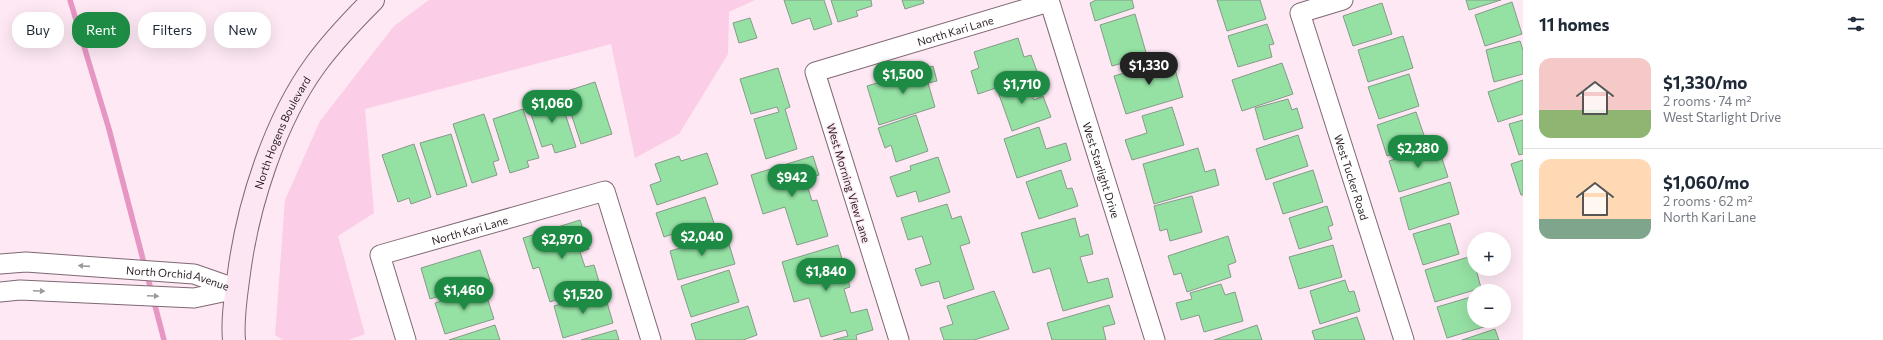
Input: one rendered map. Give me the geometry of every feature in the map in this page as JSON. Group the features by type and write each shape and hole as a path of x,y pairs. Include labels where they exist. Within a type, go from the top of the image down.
{"street":[{"name":"North Hogens Boulevard","path":"234,340 237,289 243,243 261,175 289,108 316,64 350,23 373,0"},
{"name":"West Tucker Road","path":"1343,0 1300,13 1404,340"},
{"name":"North Kari Lane","path":"815,72 1049,1"},
{"name":"West Starlight Drive","path":"1049,1 1155,340"},
{"name":"West Morning View Lane","path":"815,72 899,340"},
{"name":"North Kari Lane","path":"406,340 380,255 605,191 651,340"},
{"name":"North Orchid Avenue","path":"0,264 26,262 194,274 237,289"},
{"name":"North Orchid Avenue","path":"0,292 20,290 194,298 237,289"}],"shaded area":[{"path":"429,0 755,0 729,12 728,54 679,134 635,158 611,44 365,109 374,213 338,236 365,334 348,340 283,340 275,335 285,200 320,121 394,26"}],"building":[{"path":"784,0 824,0 832,24 814,30 810,18 792,24"},
{"path":"831,0 871,0 872,6 856,11 858,16 838,22"},
{"path":"902,0 923,0 924,3 905,9"},
{"path":"1096,0 1132,0 1134,8 1095,21 1090,3"},
{"path":"1217,0 1260,0 1266,19 1227,31"},
{"path":"1466,0 1501,0 1469,10"},
{"path":"1512,2 1522,34 1485,46 1475,15"},
{"path":"1382,3 1392,34 1353,46 1343,16"},
{"path":"1135,14 1147,56 1112,66 1100,25"},
{"path":"750,18 757,38 739,43 733,23"},
{"path":"1267,24 1274,44 1269,45 1272,57 1238,67 1228,36"},
{"path":"1403,36 1413,68 1368,82 1358,50"},
{"path":"1018,38 1024,57 1031,55 1038,74 978,94 971,71 979,68 974,52"},
{"path":"1520,41 1523,50 1523,74 1494,82 1486,50"},
{"path":"1172,59 1183,97 1126,114 1114,76"},
{"path":"1282,63 1293,94 1242,111 1232,80"},
{"path":"933,66 937,81 928,83 935,107 879,125 867,86"},
{"path":"778,68 790,107 785,109 797,149 766,159 754,119 779,112 777,107 751,114 740,79"},
{"path":"1409,74 1419,106 1379,119 1368,87"},
{"path":"1026,79 1034,100 1043,96 1051,117 1012,131 997,89"},
{"path":"1523,80 1523,114 1498,122 1488,92"},
{"path":"595,82 612,134 581,144 564,92"},
{"path":"559,95 576,147 555,153 552,144 542,147 528,105"},
{"path":"1288,99 1292,110 1297,108 1303,128 1264,140 1255,108"},
{"path":"1172,107 1184,145 1132,160 1125,140 1147,133 1142,116"},
{"path":"523,109 539,158 527,161 529,167 510,173 493,119"},
{"path":"1416,112 1427,144 1387,156 1377,125"},
{"path":"484,114 499,160 493,162 497,175 472,183 453,124"},
{"path":"916,115 928,151 896,162 891,145 885,148 878,128"},
{"path":"1523,120 1523,154 1519,155 1509,124"},
{"path":"1039,127 1046,149 1066,143 1071,160 1017,178 1004,139"},
{"path":"451,134 467,186 437,195 420,143"},
{"path":"1298,135 1308,166 1266,180 1256,149"},
{"path":"414,144 431,197 411,204 409,198 398,202 382,155"},
{"path":"1438,146 1448,177 1399,192 1389,161"},
{"path":"1198,148 1205,172 1215,169 1219,185 1154,204 1143,164"},
{"path":"707,153 718,184 657,205 650,185 661,181 655,164 679,156 681,161"},
{"path":"813,156 819,175 805,179 812,201 817,200 828,236 797,245 785,207 763,214 751,175"},
{"path":"938,157 950,192 919,202 916,191 897,197 890,177 911,170 910,166"},
{"path":"1523,160 1523,195 1521,195 1511,164"},
{"path":"1061,170 1067,189 1072,188 1078,206 1039,219 1026,182"},
{"path":"1313,170 1323,202 1283,214 1273,183"},
{"path":"1450,182 1459,214 1409,230 1400,198"},
{"path":"1192,196 1202,232 1170,241 1167,229 1160,231 1154,206"},
{"path":"705,197 716,229 676,242 673,234 664,237 656,213"},
{"path":"947,204 952,219 961,216 970,243 960,246 974,289 944,299 939,281 921,286 915,269 931,264 922,236 908,240 901,218"},
{"path":"1327,206 1333,225 1328,227 1332,239 1299,249 1289,218"},
{"path":"1075,218 1080,237 1088,234 1093,254 1080,257 1088,283 1108,278 1113,297 1063,311 1050,268 1033,273 1021,233"},
{"path":"580,220 589,249 580,252 585,267 594,265 600,285 550,302 539,267 533,269 523,238"},
{"path":"1450,223 1459,254 1423,265 1413,234"},
{"path":"726,234 735,264 678,280 670,251"},
{"path":"1228,236 1236,262 1228,265 1231,277 1187,292 1181,273 1174,275 1168,256"},
{"path":"838,245 850,287 844,289 851,313 867,309 873,330 856,335 857,340 833,340 848,336 846,330 821,337 809,298 794,302 782,262"},
{"path":"1333,245 1342,277 1299,289 1289,257"},
{"path":"480,250 490,280 430,299 421,268"},
{"path":"1467,257 1467,276 1478,276 1480,284 1467,284 1467,292 1435,302 1425,270"},
{"path":"729,270 739,302 691,317 681,286"},
{"path":"1345,280 1349,292 1354,291 1360,311 1320,324 1310,291"},
{"path":"1221,284 1225,295 1235,292 1243,321 1204,332 1199,315 1181,320 1176,303 1192,299 1190,293"},
{"path":"484,288 494,319 445,334 435,303"},
{"path":"994,291 1009,329 974,340 944,340 940,328 953,324 947,306"},
{"path":"604,292 613,323 563,338 554,306"},
{"path":"1467,298 1467,328 1480,328 1447,338 1437,307"},
{"path":"1109,305 1115,324 1103,327 1106,340 1052,340 1047,323"},
{"path":"748,306 757,335 743,340 696,340 691,324"},
{"path":"1357,317 1365,340 1315,340 1312,331"},
{"path":"495,325 500,340 449,340"},
{"path":"1257,325 1262,340 1214,340"},
{"path":"1495,329 1499,340 1462,340"},
{"path":"616,330 619,340 581,340"}],"waterway":[{"path":"70,0 109,129 164,340"}]}
